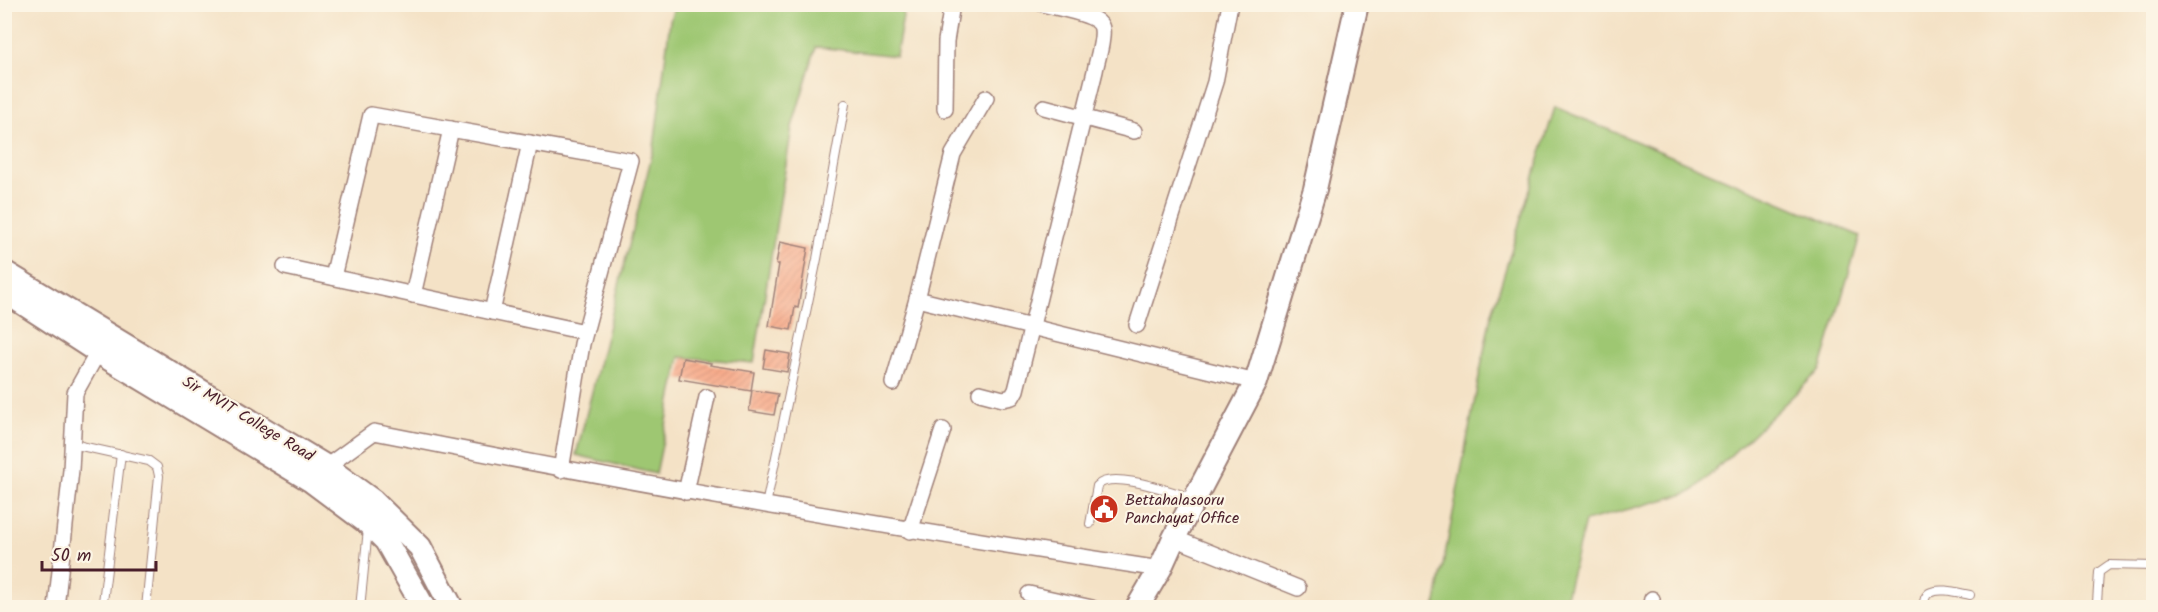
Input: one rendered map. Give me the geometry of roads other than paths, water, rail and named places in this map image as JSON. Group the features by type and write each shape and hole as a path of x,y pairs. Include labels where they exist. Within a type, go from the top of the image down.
{"main road":[{"path":"1145,605 1174,538 1256,382 1315,189 1357,4"},
{"name":"Sir MVIT College Road","path":"4,272 103,343"},
{"name":"Sir MVIT College Road","path":"4,291 103,343 318,473 373,501 420,547 452,608"},
{"name":"Sir MVIT College Road","path":"318,473 386,541 424,608"}],"street":[{"path":"945,109 946,41 952,4"},
{"path":"980,393 1003,399 1012,397 1016,390 1103,30 1101,23 1093,17 1042,4"},
{"path":"1137,325 1215,82 1230,4"},
{"path":"893,382 953,154 986,98"},
{"path":"1044,106 1134,131"},
{"path":"333,278 371,115 631,161 585,332 561,470"},
{"path":"413,295 451,129"},
{"path":"492,312 530,143"},
{"path":"285,267 585,332"},
{"path":"916,299 1256,382"},
{"path":"56,608 71,470 75,393 103,343"},
{"path":"686,492 707,397"},
{"path":"910,531 943,430"},
{"path":"318,473 374,432 561,470 686,492 910,531 1160,569"},
{"path":"1174,538 1298,588"},
{"path":"1029,594 1092,608"}],"lane":[{"path":"766,505 817,259 845,104"},
{"path":"72,444 149,460 157,467 159,476 146,608"},
{"path":"103,602 121,454"},
{"path":"1090,524 1097,486 1100,482 1107,480 1126,480 1195,499"},
{"path":"360,608 369,524"},
{"path":"2097,603 2099,572 2109,565 2154,566"},
{"path":"1923,608 1929,593 1941,591 1970,595"}],"place":[{"name":"Bettahalasooru Panchayat Office","path":"1104,509"}]}
